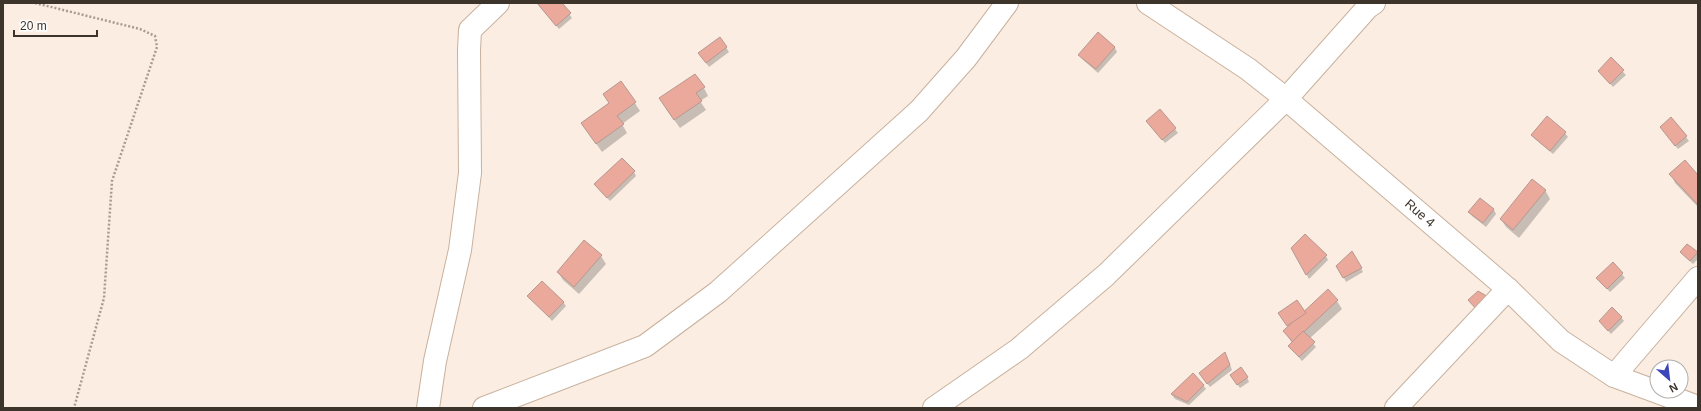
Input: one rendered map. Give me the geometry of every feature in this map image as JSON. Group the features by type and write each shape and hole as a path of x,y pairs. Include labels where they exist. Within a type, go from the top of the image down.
{"street":[{"path":"428,408 435,361 460,250 470,173 470,30 498,3"},
{"path":"484,408 645,346 718,292 918,110 966,58 1007,3"},
{"name":"Rue 4","path":"1148,3 1248,69 1286,98 1508,289 1560,341 1614,376 1698,407"},
{"path":"934,408 1020,348 1106,275 1286,98 1368,7 1374,3"},
{"path":"1614,376 1698,278"},
{"path":"1396,408 1508,289"}],"path":[{"path":"35,3 140,29 155,36 157,46 112,181 104,298 74,408"}],"building":[{"path":"537,3 562,3 571,13 556,26"},
{"path":"1098,32 1115,47 1096,69 1078,55"},
{"path":"720,37 727,47 706,63 698,53"},
{"path":"1611,57 1624,70 1610,84 1598,71"},
{"path":"695,74 705,87 696,93 702,101 674,120 659,98"},
{"path":"621,81 636,102 617,116 624,124 596,144 581,123 609,103 603,94"},
{"path":"1160,109 1176,128 1162,140 1146,121"},
{"path":"1547,116 1566,132 1550,151 1531,135"},
{"path":"1671,117 1687,136 1675,146 1660,127"},
{"path":"622,158 635,171 607,198 594,184"},
{"path":"1685,160 1698,175 1698,205 1669,174"},
{"path":"1532,179 1546,190 1513,230 1500,219"},
{"path":"1480,198 1494,209 1483,223 1468,212"},
{"path":"1305,234 1327,255 1306,275 1291,248"},
{"path":"584,240 602,255 574,287 557,272"},
{"path":"1687,244 1698,252 1690,261 1680,252"},
{"path":"1352,251 1362,268 1343,278 1336,266"},
{"path":"1613,262 1623,273 1607,289 1596,278"},
{"path":"542,281 564,302 549,317 527,296"},
{"path":"1328,289 1338,300 1293,342 1283,331"},
{"path":"1478,291 1490,298 1477,310 1468,300"},
{"path":"1297,300 1306,313 1287,326 1278,313"},
{"path":"1612,307 1622,317 1608,331 1599,321"},
{"path":"1303,331 1315,342 1299,357 1288,346"},
{"path":"1225,352 1230,365 1207,384 1199,373"},
{"path":"1241,367 1248,377 1237,385 1230,375"},
{"path":"1193,373 1204,385 1187,402 1171,394"}]}
